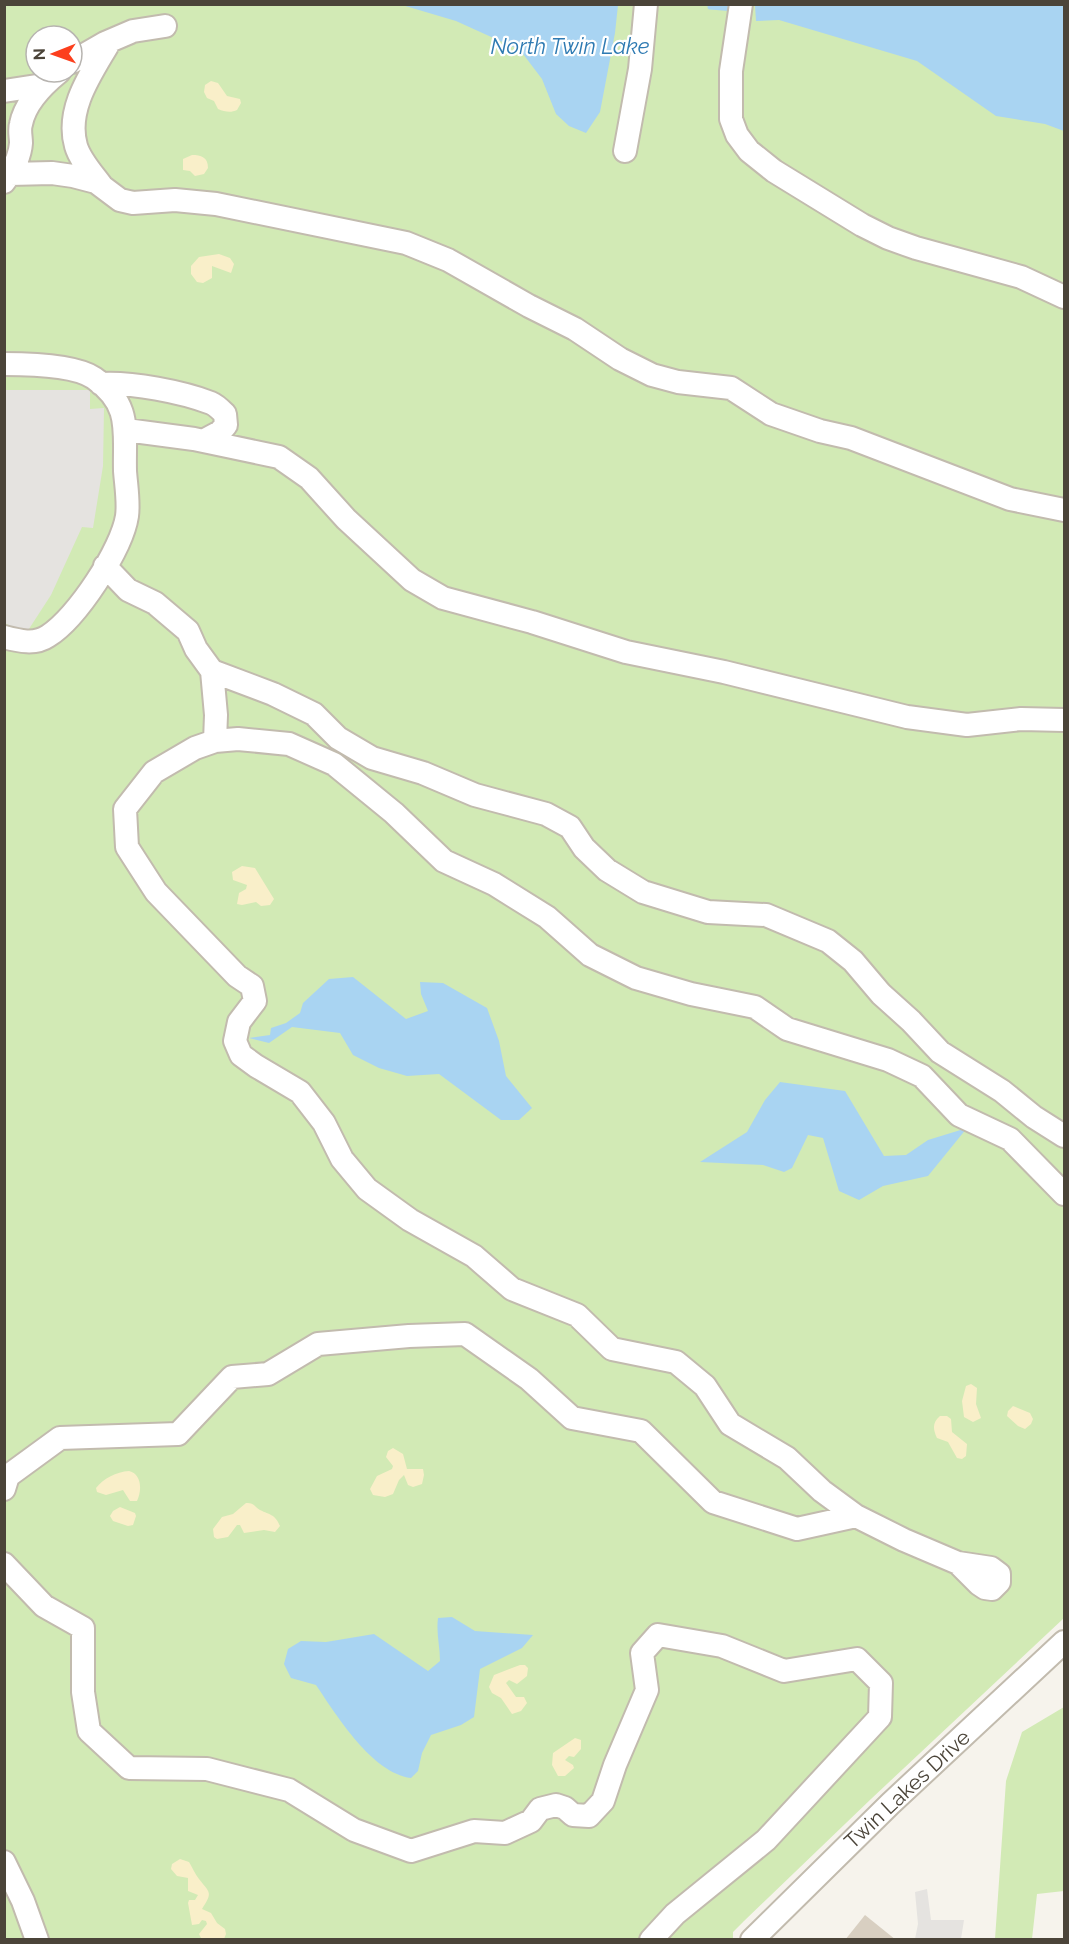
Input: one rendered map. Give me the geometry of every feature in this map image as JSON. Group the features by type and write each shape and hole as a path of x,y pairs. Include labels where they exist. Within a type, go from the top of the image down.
{"street":[{"path":"625,151 640,69 646,4"},
{"path":"741,4 739,28 730,71 731,119 737,135 749,151 774,171 862,225 888,238 1021,277 1065,297"},
{"path":"84,55 133,31 165,26"},
{"path":"110,41 82,91 75,112 74,129 76,147 101,185 120,200 133,203 175,200 216,204 406,243 448,260 575,329 620,359 652,375 678,382 731,388 771,414 820,431 851,438 1010,499 1065,510"},
{"path":"4,91 29,84"},
{"path":"7,178 16,164 21,146 20,125 25,111 46,84"},
{"path":"7,178 52,172 101,185"},
{"path":"4,364 62,368 92,376 111,393 124,416 126,430 127,516 117,544 100,578 72,614 48,637 26,642 4,637"},
{"path":"101,384 119,383 187,396 213,404 225,414 253,450"},
{"path":"205,440 220,432 226,424 225,414"},
{"path":"126,430 205,440 279,457 309,478 346,519 412,580 443,598 532,622 626,652 724,672 907,717 967,725 1021,718 1065,720"},
{"path":"105,566 128,590 155,603 188,632 196,649 212,671 216,715 215,741"},
{"path":"212,671 273,694 314,714 338,738 372,758 423,772 475,795 546,814 570,827 584,848 607,870 643,892 708,912 766,915 828,941 853,961 881,994 940,1052 1002,1091 1034,1117 1065,1136"},
{"path":"958,1563 856,1516 822,1491 787,1458 730,1424 705,1386 676,1362 612,1349 577,1315 512,1289 474,1256 410,1220 367,1189 342,1159 324,1123 300,1092 241,1055 235,1041 239,1022 255,1001 252,986 237,976 156,892 127,848 125,809 154,772 195,748 215,741 238,739 289,744 334,764 394,813 444,861 494,884 548,917 590,955 636,978 691,994 755,1007 787,1029 888,1060 922,1076 959,1115 1010,1139 1065,1194"},
{"path":"4,1489 8,1476 60,1438 178,1434 231,1377 268,1374 318,1344 408,1336 465,1334 529,1379 572,1418 641,1431 713,1502 797,1529 856,1516"},
{"path":"4,1564 44,1606 83,1628 83,1692 88,1731 129,1768 207,1769 289,1790 354,1830 411,1851 474,1831 506,1833 531,1821 540,1809 556,1805 565,1808 573,1815 589,1816 603,1801 615,1765 647,1690 642,1653 658,1635 722,1646 784,1671 857,1659 881,1683 880,1717 766,1840 675,1914 651,1940"},
{"name":"Twin Lakes Drive","path":"752,1940 890,1804 1065,1642"},
{"path":"4,1862 23,1901 37,1940"}],"green space":[{"path":"5,5 1064,5 1064,1618 744,1921 733,1932 733,1939 5,1940"},
{"path":"1064,1707 1064,1891 1037,1894 1032,1939 995,1939 1006,1781 1022,1732"}],"sand":[{"path":"211,81 218,83 227,96 240,99 241,103 237,110 228,112 218,109 214,101 207,98 204,92 205,85"},
{"path":"192,155 201,156 207,161 208,168 204,174 195,176 190,171 183,170 183,159"},
{"path":"219,254 230,258 234,264 231,273 212,266 212,278 203,283 197,282 191,274 191,266 199,257"},
{"path":"242,866 255,868 274,899 270,905 261,906 256,902 237,904 239,893 246,889 247,885 233,880 232,872"},
{"path":"971,1384 977,1388 976,1404 981,1418 973,1422 964,1417 962,1401 966,1386"},
{"path":"1013,1406 1030,1413 1033,1419 1025,1429 1007,1416"},
{"path":"940,1416 947,1416 951,1419 952,1432 967,1444 966,1456 962,1459 957,1458 948,1442 937,1438 934,1426"},
{"path":"393,1448 403,1454 407,1469 423,1469 422,1484 413,1487 408,1485 404,1475 399,1480 393,1494 385,1497 373,1495 370,1489 377,1476 392,1469 393,1466 386,1457 388,1451"},
{"path":"129,1471 139,1479 140,1493 137,1501 130,1501 123,1490 106,1495 97,1492 96,1488 107,1478"},
{"path":"246,1503 272,1515 280,1526 275,1532 264,1530 244,1533 240,1525 237,1525 228,1537 217,1539 214,1537 213,1529 222,1517 233,1514"},
{"path":"120,1507 135,1513 133,1525 128,1526 113,1521 110,1516"},
{"path":"520,1665 528,1668 527,1676 517,1684 509,1680 506,1683 516,1697 524,1697 527,1703 521,1711 512,1714 501,1698 492,1693 489,1687 494,1675"},
{"path":"575,1738 581,1740 581,1749 574,1757 569,1756 565,1760 574,1768 565,1776 558,1776 552,1765 553,1753"},
{"path":"180,1859 189,1862 208,1890 209,1896 202,1909 211,1913 217,1923 225,1929 224,1939 201,1938 199,1934 207,1924 206,1921 202,1920 199,1924 192,1925 188,1903 189,1900 195,1900 198,1895 188,1891 188,1878 177,1876 171,1869 172,1864"}],"shaded area":[{"path":"4,390 90,390 90,409 104,408 103,466 93,528 82,527 51,595 25,635 5,623"},
{"path":"927,1889 931,1920 964,1920 961,1939 915,1939 918,1924 915,1892"}],"water":[{"name":"North Twin Lake","path":"402,5 618,5 600,112 586,133 569,126 556,114 542,79 520,50 456,21"},
{"path":"755,5 1064,5 1064,131 1045,124 996,116 917,61 779,20 756,21"},
{"path":"353,977 406,1019 428,1011 421,994 420,982 443,983 487,1008 499,1041 506,1076 532,1108 519,1120 501,1120 439,1074 407,1076 379,1068 353,1055 340,1033 292,1027 269,1043 249,1038 270,1035 271,1028 286,1023 300,1013 303,1003 329,979"},
{"path":"780,1082 845,1091 884,1156 906,1155 928,1140 967,1128 928,1176 883,1186 859,1200 839,1191 823,1138 808,1135 792,1168 784,1172 763,1165 700,1162 747,1132 765,1100"},
{"path":"452,1617 475,1631 533,1635 522,1648 480,1669 474,1717 461,1725 431,1735 422,1753 418,1771 411,1778 397,1774 369,1755 345,1727 316,1685 291,1678 284,1664 288,1649 301,1641 326,1642 374,1634 428,1671 440,1661 438,1618"}],"building":[{"path":"865,1915 896,1940 845,1940"}],"waterway":[{"path":"710,7 735,9"}]}
